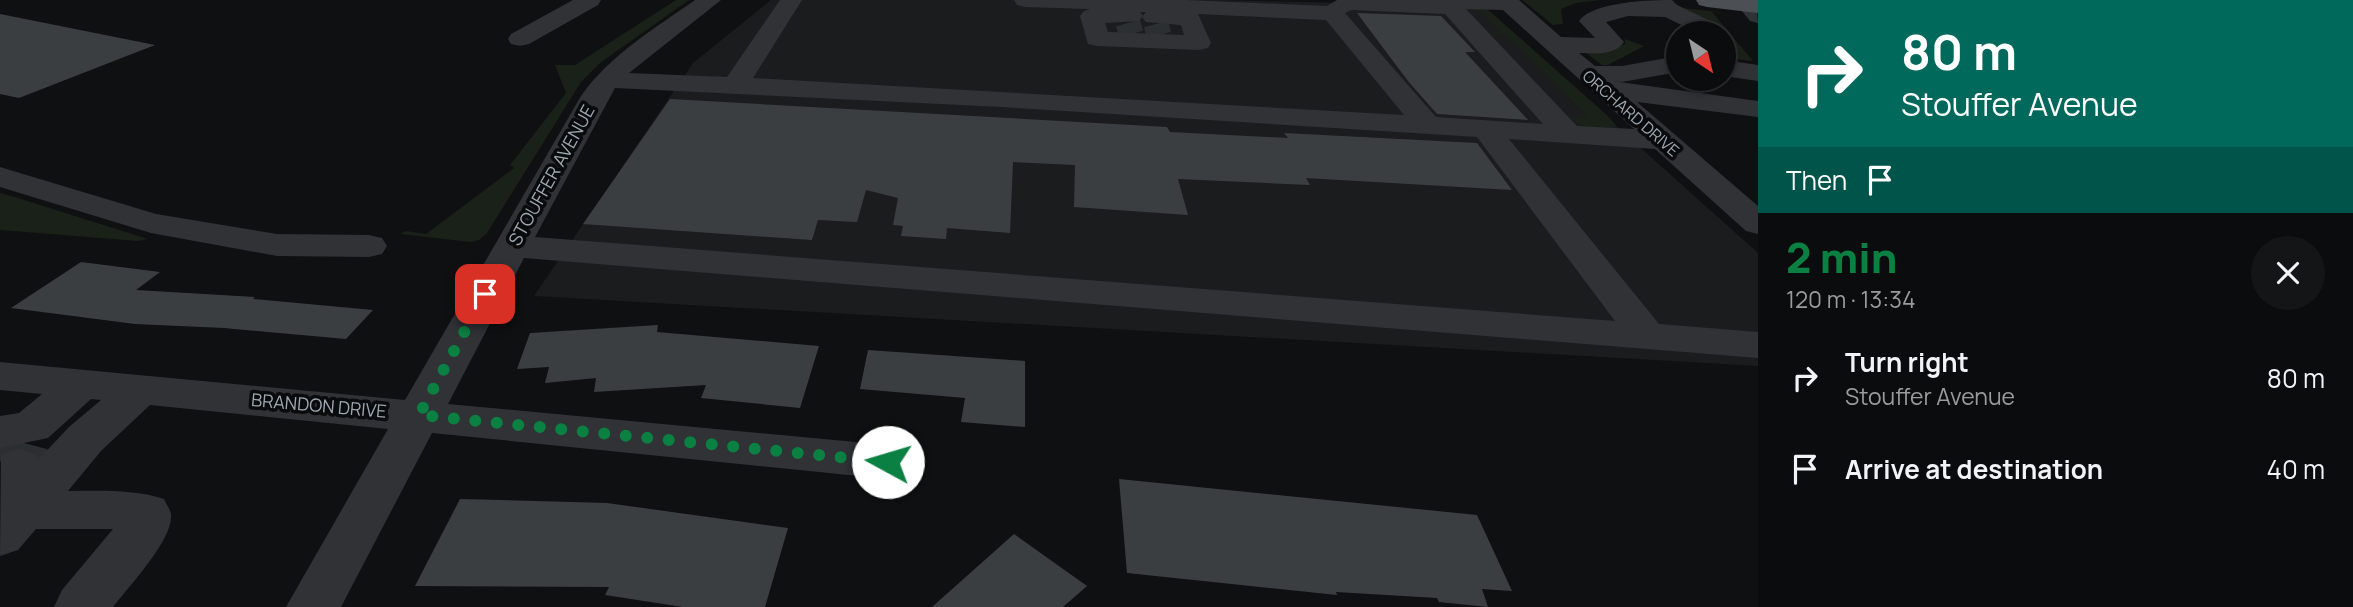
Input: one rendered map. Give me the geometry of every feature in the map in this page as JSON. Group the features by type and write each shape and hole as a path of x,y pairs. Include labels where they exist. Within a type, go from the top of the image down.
{"main road":[{"path":"1707,0 1752,7"}],"street":[{"path":"520,39 590,0"},
{"name":"STOUFFER AVENUE","path":"313,607 606,80 636,54 710,0"},
{"path":"735,85 792,0"},
{"path":"1026,0 1096,1 1161,18"},
{"path":"1130,28 1161,18 1287,5 1507,2"},
{"name":"ORCHARD DRIVE","path":"1507,2 1583,71 1613,82 1661,140 1758,224"},
{"path":"1447,3 1568,134"},
{"path":"1344,5 1428,126"},
{"path":"1553,44 1601,46 1612,42 1591,21 1603,12 1620,9 1664,5 1694,21"},
{"path":"1613,82 1666,66"},
{"path":"1736,70 1758,73"},
{"path":"606,80 735,85 1661,140"},
{"path":"1613,82 1758,92"},
{"path":"1613,82 1758,109"},
{"path":"1486,130 1647,336"},
{"path":"0,177 151,223 277,245 369,246"},
{"path":"512,246 1758,345"},
{"name":"BRANDON DRIVE","path":"0,376 888,462"},
{"path":"16,469 82,383"},
{"path":"16,469 85,439 141,389"},
{"path":"16,469 125,510 146,513 144,528 81,607"}],"shaded area":[{"path":"676,0 689,0 600,63 581,82 487,233 479,240 471,242 400,234 406,231 426,234 514,168 510,165 566,93 555,65 575,65"},
{"path":"771,0 1216,0 1482,6 1758,253 1758,366 534,296 693,63"},
{"path":"1522,0 1600,0 1576,3 1561,9 1563,24 1553,25"},
{"path":"1485,7 1616,125 1591,127 1574,121 1570,117 1587,116 1504,34 1488,33 1500,31 1480,11 1460,10"},
{"path":"1682,8 1735,14 1712,12 1720,21 1703,19"},
{"path":"1625,39 1644,46 1608,65 1602,65 1581,49 1618,47 1625,44"},
{"path":"1736,41 1753,61 1736,59"},
{"path":"0,193 148,239 138,241 0,230"}],"building":[{"path":"1357,13 1441,16 1475,52 1465,52 1528,120 1437,114 1408,81"},
{"path":"0,14 155,45 19,98 0,94"},
{"path":"670,99 1167,127 1170,132 1288,138 1284,133 1477,143 1512,190 1306,178 1310,185 1178,179 1188,215 1074,207 1075,165 1013,162 1010,233 947,228 946,239 901,236 903,226 893,225 898,198 866,190 857,222 818,220 812,240 583,224"},
{"path":"81,262 160,272 136,290 255,297 253,299 373,310 346,339 224,328 135,324 11,308"},
{"path":"658,325 657,332 819,346 800,408 701,398 706,385 594,392 596,378 545,383 549,367 517,369 530,333"},
{"path":"868,350 1025,361 1025,427 961,422 965,398 860,389"},
{"path":"1119,479 1477,515 1512,591 1482,589 1488,607 1439,602 1437,598 1336,592 1337,595 1127,573"},
{"path":"460,499 607,503 788,528 765,607 683,607 605,595 609,587 415,586"},
{"path":"1014,534 1087,586 1063,607 932,607"}],"tunnel":[{"path":"1128,23 1131,34"},
{"path":"1156,24 1159,35"},
{"path":"18,466 24,443"}],"route":[{"path":"485,294 419,415 888,462"}]}
